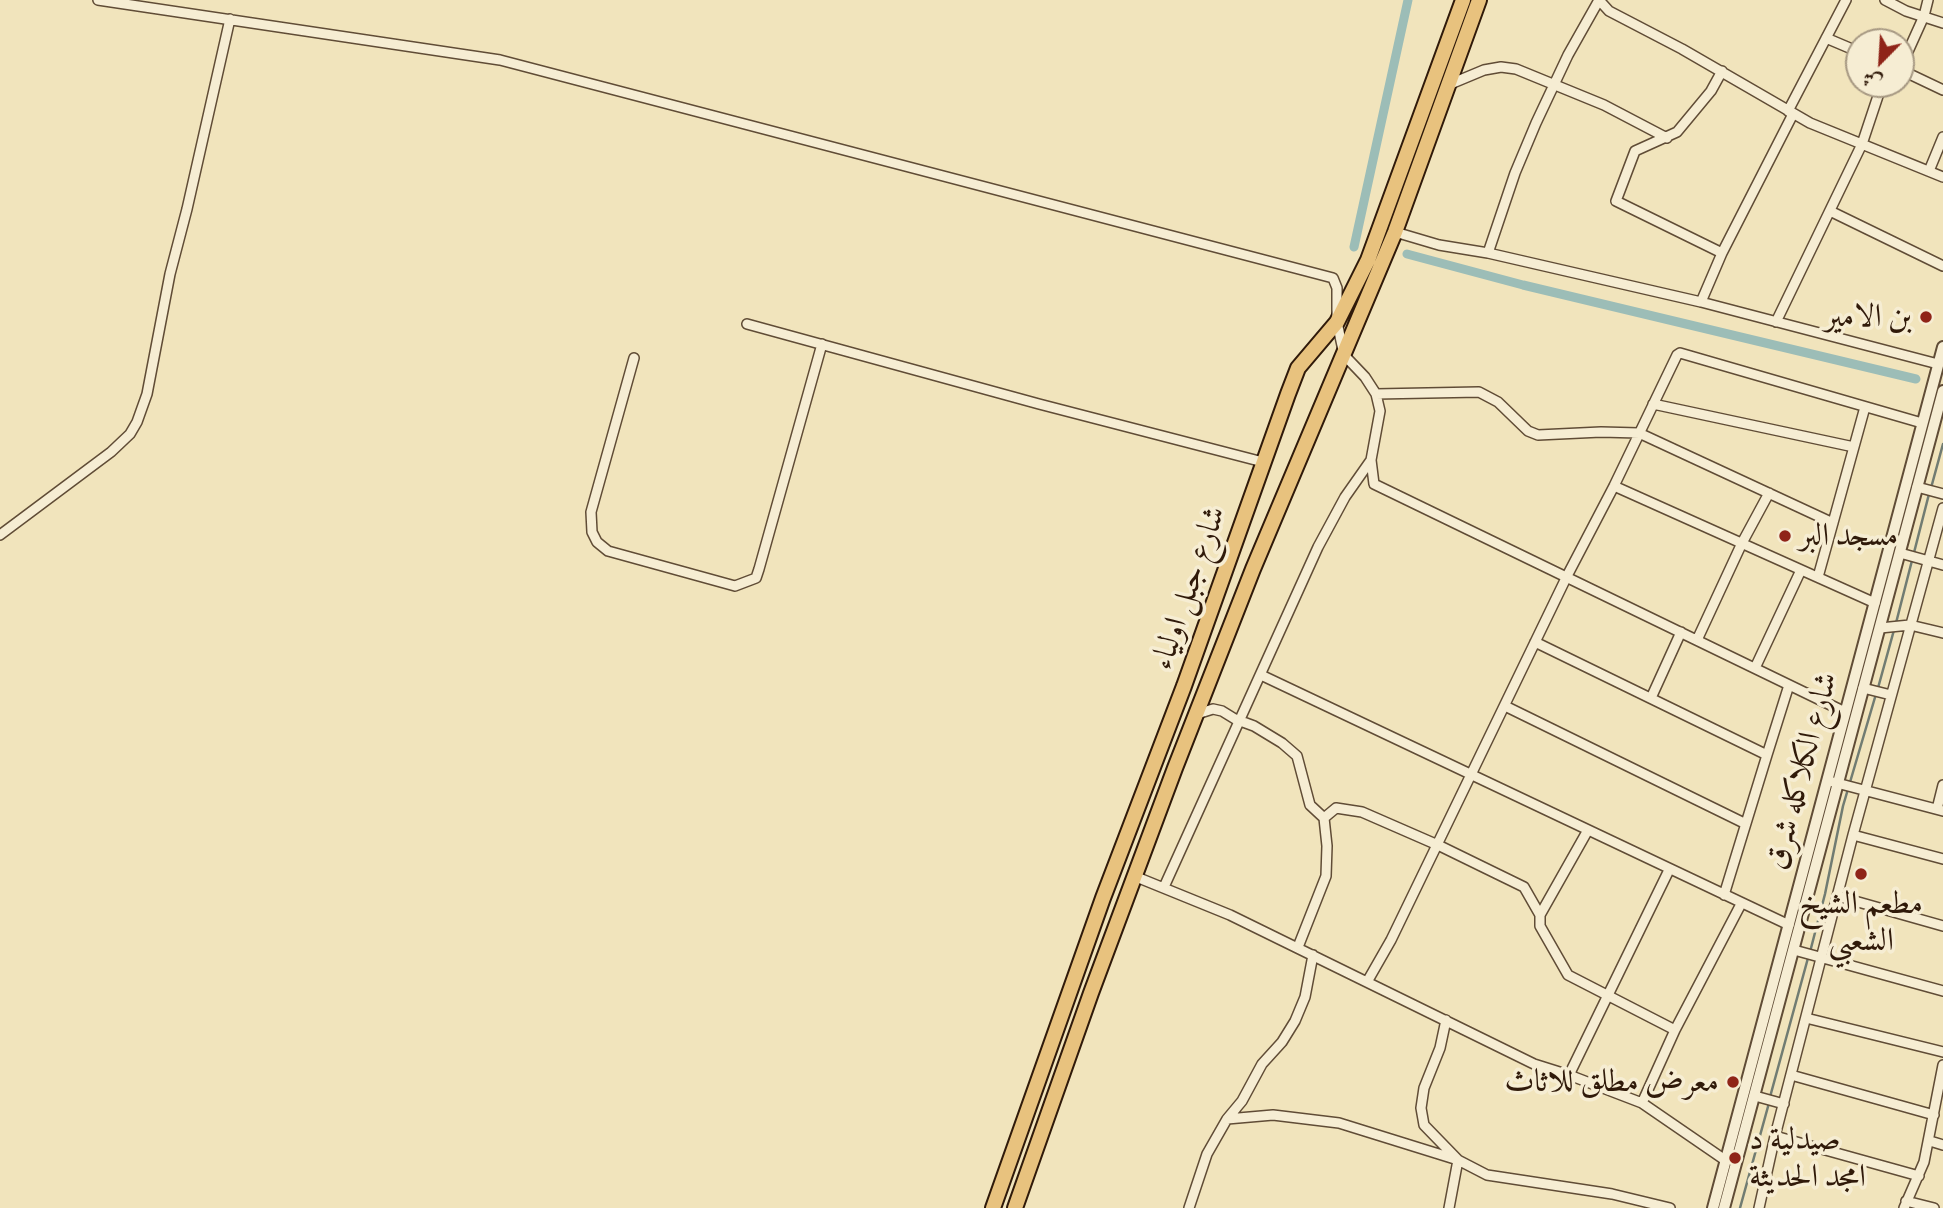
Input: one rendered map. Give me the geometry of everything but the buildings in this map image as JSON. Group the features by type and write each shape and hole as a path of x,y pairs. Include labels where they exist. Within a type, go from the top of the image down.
{"highway":[{"name":"شارع جبل اولياء","path":"993,1208 1098,911 1184,686 1298,368 1337,322 1368,260 1463,0"},
{"name":"شارع جبل اولياء","path":"1015,1208 1134,876 1262,546 1395,232 1479,0"}],"street":[{"path":"98,0 458,53 527,66 1333,278 1337,291 1337,322 1344,355 1365,377 1376,394 1380,411 1371,460 1374,484 1845,712"},
{"path":"1599,0 1609,11 1832,134 1943,177"},
{"path":"1488,253 1515,173 1554,83 1599,0"},
{"path":"1701,302 1722,253 1846,0"},
{"path":"1885,0 1906,11 1943,23"},
{"path":"1915,36 1928,0"},
{"path":"0,535 111,453 138,422 147,394 170,274 230,19"},
{"path":"1826,38 1845,46"},
{"path":"1448,85 1484,70 1500,67 1516,69 1604,105 1667,138"},
{"path":"1722,71 1711,91 1677,132 1635,151 1616,201 1722,253"},
{"path":"1915,75 1943,90"},
{"path":"1776,321 1862,144 1877,98"},
{"path":"1928,171 1943,137"},
{"path":"1830,211 1943,266"},
{"path":"1395,232 1701,302 1938,364"},
{"path":"747,324 1264,462"},
{"path":"634,358 591,512 592,532 597,542 608,551 736,586 756,578 822,344"},
{"name":"شارع الكلاكله شرق","path":"1724,1208 1794,950 1845,712 1943,347"},
{"path":"1367,982 1391,940 1674,358 1680,353 1923,424"},
{"name":"شارع الكلاكله شرق","path":"1713,1208 1789,925 1880,628 1943,391"},
{"path":"1376,394 1479,392 1498,402 1528,431 1538,435 1639,433 1833,523"},
{"path":"1653,404 1854,447"},
{"path":"1818,577 1865,407"},
{"path":"1164,887 1318,547 1345,497 1371,460"},
{"path":"1614,486 1875,603"},
{"path":"1917,487 1943,494"},
{"path":"1697,640 1742,543 1769,494"},
{"path":"1759,1208 1853,835 1943,508"},
{"path":"1899,553 1943,565"},
{"path":"1755,668 1801,570"},
{"path":"1880,628 1910,625 1943,633"},
{"path":"1651,698 1681,632"},
{"path":"1535,642 1767,755"},
{"path":"1261,675 1789,925"},
{"path":"1724,895 1744,823 1789,685"},
{"path":"1863,688 1891,695"},
{"path":"1505,706 1744,823"},
{"path":"1197,713 1213,709 1222,711 1282,743 1297,756 1310,805 1324,818 1326,876 1298,947"},
{"path":"1832,782 1940,810 1943,785"},
{"path":"1324,818 1336,808 1362,812 1437,844 1524,887 1540,915"},
{"path":"1588,830 1540,915 1540,926 1563,970 1575,979 1675,1030"},
{"path":"1853,835 1943,859"},
{"path":"1569,1075 1669,870"},
{"path":"1134,876 1298,947 1534,1064 1643,1103 1725,1160"},
{"path":"1837,896 1943,926"},
{"path":"1643,1103 1675,1030 1741,904"},
{"path":"1794,950 1943,992"},
{"path":"1189,1208 1207,1154 1227,1119 1242,1101 1262,1064 1282,1042 1295,1021 1305,997 1313,955"},
{"path":"1806,1018 1943,1052"},
{"path":"1446,1020 1440,1048 1424,1088 1422,1108 1424,1125 1458,1160"},
{"path":"1934,1208 1905,1204 1919,1176 1930,1141 1943,1065"},
{"path":"1791,1075 1934,1115"},
{"path":"1755,1096 1784,1104"},
{"path":"1227,1119 1273,1115 1339,1123 1458,1160 1480,1172 1497,1177 1612,1194 1671,1208"},
{"path":"1775,1136 1919,1176"},
{"path":"1930,1141 1943,1145"},
{"path":"1450,1208 1458,1160"}],"waterway":[{"path":"1354,247 1408,0"},
{"path":"1407,254 1523,285 1916,379"},
{"path":"1931,488 1943,444"},
{"path":"1896,623 1929,494"},
{"path":"1878,688 1894,630"},
{"path":"1810,952 1843,806 1876,694"},
{"path":"1770,1097 1808,958"},
{"path":"1740,1208 1769,1103"}],"place":[{"name":"بن الامير","path":"1926,317"},
{"name":"مسجد البر","path":"1785,536"},
{"name":"مطعم الشيخ الشعبي","path":"1861,874"},
{"name":"معرض مطلق للاثاث","path":"1733,1082"},
{"name":"صيدلية د امجد الحديثة","path":"1735,1158"}]}
